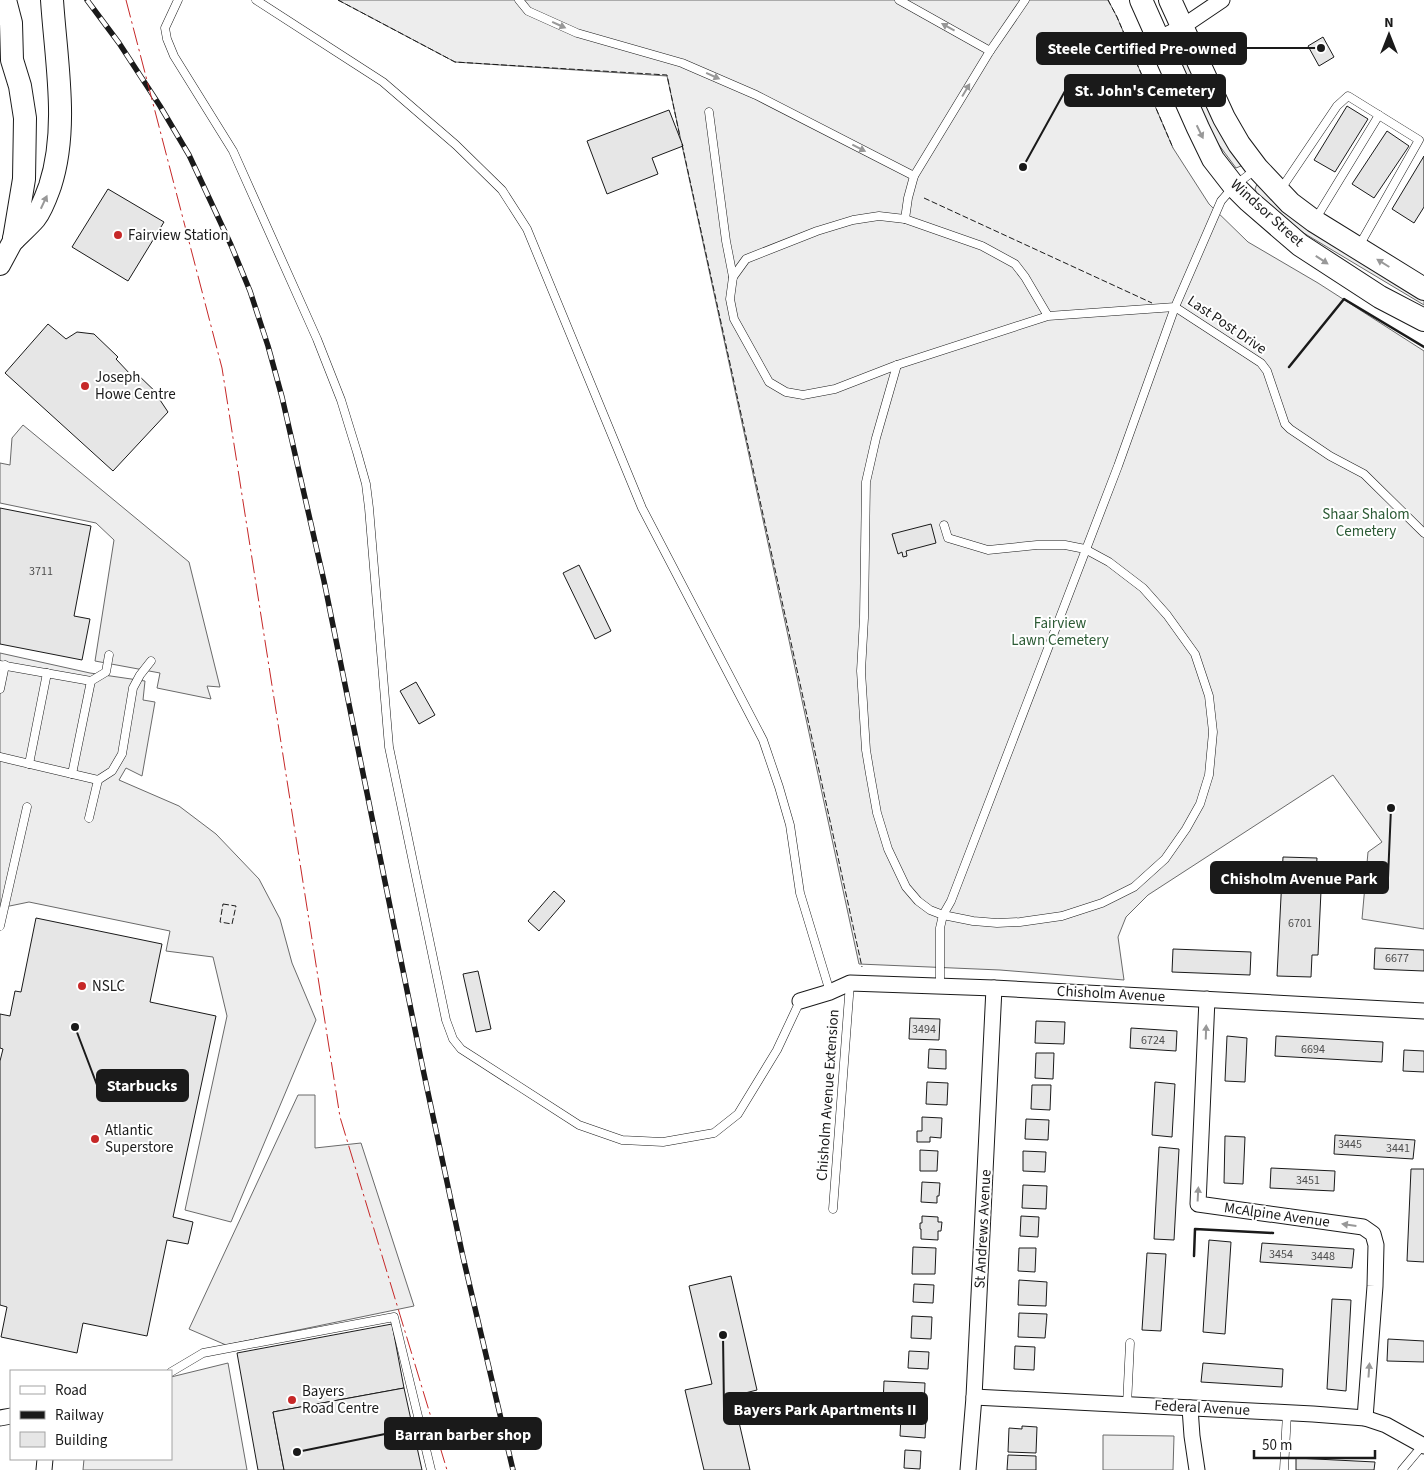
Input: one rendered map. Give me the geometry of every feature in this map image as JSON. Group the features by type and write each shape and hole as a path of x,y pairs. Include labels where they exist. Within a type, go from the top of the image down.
{"main road":[{"path":"5,0 11,23 6,53 20,86 25,118 26,151 24,179 14,239"},
{"path":"0,265 14,239 36,217 45,200 54,174 58,144 59,108 52,0"},
{"name":"Windsor Street","path":"1170,0 1224,118 1239,144 1257,168 1290,203 1314,221 1424,290"},
{"name":"Windsor Street","path":"1142,6 1213,159 1234,186 1300,246 1380,297 1424,320"}],"street":[{"path":"1158,40 1182,27 1222,0"},
{"name":"Chisholm Avenue","path":"800,1001 830,992 850,983 994,988 1424,1011"},
{"name":"St Andrews Avenue","path":"968,1470 974,1397 994,988"},
{"name":"McAlpine Avenue","path":"1207,999 1198,1204 1363,1227 1373,1234 1376,1245 1375,1286 1365,1418"},
{"name":"Federal Avenue","path":"974,1397 1287,1412 1365,1418 1386,1425 1423,1445"},
{"path":"1190,1408 1197,1470"}],"lane":[{"path":"178,0 165,28 167,39 174,56 233,152 317,339 341,400 366,484 388,747 446,1020 453,1039 461,1049 579,1125 622,1140 664,1142 714,1133 738,1114 777,1050 800,1001"},
{"path":"256,0 383,82 456,145 502,190 527,228 642,508 763,740 790,825 800,892 830,992"},
{"path":"519,0 528,11 577,33 682,62 748,91 914,176"},
{"path":"899,0 990,51"},
{"path":"905,219 914,176 990,51 1025,0"},
{"path":"1279,192 1337,106 1348,96 1419,140 1358,248"},
{"path":"708,112 726,241 734,277 730,299 734,318 768,382 786,392 803,395 835,389 897,365 1048,316 1175,307"},
{"path":"1314,221 1379,115"},
{"path":"940,986 940,928 943,915 951,901 1118,466 1175,307 1221,201 1234,186 1257,168"},
{"path":"734,277 746,259 817,231 853,220 879,216 905,219 982,246 1015,264 1048,316"},
{"name":"Last Post Drive","path":"1175,307 1261,363 1267,371 1285,424 1290,430 1330,456 1364,474 1424,533"},
{"path":"897,365 876,438 866,482 864,618 861,671 866,750 877,813 888,849 906,887 918,901 930,910 943,915 973,921 1020,922 1062,916 1102,903 1134,887 1165,860 1200,804 1209,775 1213,732 1208,696 1194,654 1167,615 1143,588 1109,562 1085,549 1064,545 1037,545 988,550 948,538 944,524"},
{"path":"0,689 2,665 91,681 106,672 109,654"},
{"path":"89,818 98,780 112,771 122,754 133,688 151,661"},
{"path":"30,764 48,673"},
{"path":"72,774 91,681"},
{"path":"0,758 98,780"},
{"path":"0,926 27,807"},
{"name":"Chisholm Avenue Extension","path":"833,1210 850,983"},
{"path":"172,1371 203,1353 394,1317 431,1470"},
{"path":"1127,1405 1130,1343"},
{"path":"1284,1470 1287,1412"},
{"path":"1402,1470 1423,1445"}],"shaded area":[{"name":"Fairview Lawn Cemetery","path":"338,0 1108,0 1173,148 1209,204 1248,242 1318,283 1424,351 1424,929 1362,919 1368,852 1382,842 1333,775 1148,895 1126,917 1118,937 1124,980 1000,970 859,964 667,76 455,62"},
{"path":"1176,52 1181,52 1185,55 1241,166 1236,168 1216,141 1175,56"},
{"path":"1257,184 1262,185 1424,296 1424,305 1302,232 1257,194 1255,189"},
{"path":"23,425 189,562 220,687 207,686 211,699 157,688 160,673 95,661 114,540 96,523 0,503 0,463 10,465 12,438"},
{"path":"0,653 90,673 145,681 143,700 155,702 142,776 126,768 119,780 179,806 216,834 259,879 280,919 292,963 316,1020 231,1222 185,1210 227,1016 213,957 166,951 170,931 29,902 0,908"},
{"path":"298,1095 315,1095 315,1148 361,1143 414,1306 226,1345 189,1329"},
{"path":"228,1363 247,1470 83,1470 84,1460 172,1460 172,1377"},
{"path":"1103,1435 1174,1436 1173,1470 1103,1470"}],"building":[{"path":"1323,37 1334,57 1319,66 1308,46"},
{"path":"1347,106 1368,119 1335,172 1314,160"},
{"path":"669,110 683,146 652,158 658,174 607,194 587,141"},
{"path":"1387,131 1409,146 1374,198 1352,184"},
{"path":"1424,156 1424,207 1414,223 1392,209"},
{"name":"Fairview Station","path":"108,189 164,222 128,281 72,247"},
{"name":"Joseph Howe Centre","path":"48,324 66,339 77,332 94,334 118,357 116,359 131,375 135,372 162,398 160,400 168,412 113,471 5,373"},
{"path":"0,508 91,526 74,616 90,619 82,660 0,644"},
{"path":"931,524 936,543 906,551 907,556 903,557 902,552 898,554 892,534"},
{"path":"579,565 611,631 595,639 563,573"},
{"path":"416,682 435,715 419,724 400,691"},
{"path":"1283,857 1317,858 1315,891 1321,891 1318,955 1312,955 1311,977 1277,976"},
{"path":"554,891 565,901 539,931 528,921"},
{"name":"Atlantic Superstore","path":"36,918 162,944 150,1002 216,1016 173,1217 193,1222 188,1244 167,1240 147,1336 83,1323 77,1353 1,1337 7,1307 0,1305 0,1061 3,1049 0,1048 0,1014 10,1016 15,991 21,992"},
{"path":"1375,948 1424,950 1424,971 1374,969"},
{"path":"1173,949 1251,952 1250,975 1172,972"},
{"path":"478,971 491,1029 476,1032 463,974"},
{"path":"910,1018 940,1019 939,1040 909,1039"},
{"path":"1036,1021 1065,1022 1064,1044 1035,1043"},
{"path":"1131,1028 1177,1031 1176,1051 1130,1048"},
{"path":"1227,1036 1247,1038 1245,1082 1225,1081"},
{"path":"1276,1036 1383,1042 1382,1062 1275,1056"},
{"path":"929,1049 946,1050 946,1069 928,1068"},
{"path":"1404,1050 1424,1051 1424,1072 1403,1071"},
{"path":"1036,1053 1054,1053 1053,1079 1035,1078"},
{"path":"927,1082 948,1083 947,1105 926,1104"},
{"path":"1155,1082 1175,1084 1172,1137 1152,1135"},
{"path":"1032,1085 1051,1085 1050,1110 1031,1109"},
{"path":"922,1117 942,1118 941,1138 930,1137 930,1142 917,1142 917,1131 922,1131"},
{"path":"1026,1119 1049,1120 1048,1140 1025,1139"},
{"path":"1335,1135 1415,1140 1413,1159 1334,1154"},
{"path":"1225,1136 1245,1137 1243,1184 1224,1183"},
{"path":"1159,1147 1179,1149 1174,1240 1154,1239"},
{"path":"920,1150 938,1151 937,1171 920,1171"},
{"path":"1023,1151 1046,1152 1045,1172 1023,1171"},
{"path":"1271,1168 1335,1171 1334,1191 1270,1188"},
{"path":"1411,1169 1424,1169 1424,1262 1407,1261"},
{"path":"922,1182 940,1183 937,1203 921,1202"},
{"path":"1023,1185 1047,1186 1046,1209 1022,1208"},
{"path":"922,1216 938,1217 938,1222 942,1222 941,1231 938,1231 938,1240 921,1239 920,1223 922,1223"},
{"path":"1021,1216 1039,1217 1038,1237 1020,1236"},
{"path":"1209,1240 1231,1242 1225,1334 1203,1332"},
{"path":"1262,1243 1354,1249 1352,1268 1260,1262"},
{"path":"913,1247 936,1248 935,1274 912,1274"},
{"path":"1019,1248 1036,1248 1035,1272 1018,1271"},
{"path":"1147,1253 1166,1254 1161,1331 1142,1330"},
{"path":"731,1276 757,1390 733,1396 750,1470 704,1470 685,1390 712,1384 689,1286"},
{"path":"1019,1280 1047,1282 1046,1306 1018,1305"},
{"path":"914,1284 934,1285 933,1303 913,1302"},
{"path":"1332,1299 1351,1300 1346,1391 1327,1389"},
{"path":"1019,1313 1047,1314 1045,1338 1018,1337"},
{"path":"912,1316 932,1317 931,1339 911,1338"},
{"name":"Bayers Road Centre","path":"392,1324 404,1388 273,1412 284,1470 258,1470 237,1353"},
{"path":"1388,1339 1424,1341 1424,1362 1387,1361"},
{"path":"1015,1346 1035,1347 1034,1370 1014,1369"},
{"path":"909,1351 929,1352 928,1369 908,1368"},
{"path":"1203,1363 1283,1369 1282,1387 1201,1382"},
{"path":"884,1381 925,1383 924,1408 883,1406"},
{"name":"Bayers Road Centre","path":"404,1388 422,1470 284,1470 273,1412"},
{"path":"901,1416 926,1417 925,1438 900,1436"},
{"path":"1022,1426 1037,1427 1036,1453 1008,1452 1009,1428 1022,1429"},
{"path":"905,1450 921,1451 920,1469 904,1468"},
{"path":"1008,1455 1036,1456 1036,1470 1007,1470"},
{"path":"1296,1458 1375,1462 1374,1470 1296,1470"}],"railway":[{"path":"87,0 119,43 189,155 231,245 250,291 268,346 282,397 324,581 424,1074 463,1257 513,1470"}],"fence":[{"path":"338,0 455,62 667,75 680,137"},
{"path":"1108,0 1173,148"},
{"path":"682,144 862,967"},
{"path":"924,198 1152,303"},
{"path":"223,904 236,906 232,924 220,922 223,904"}],"wall":[{"path":"1289,367 1344,299 1424,347"},
{"path":"1194,1256 1195,1229 1273,1233"}],"power":[{"path":"126,0 222,368 340,1117 447,1470"}],"place":[{"name":"Steele Certified Pre-owned","path":"1321,48"},
{"name":"St. John's Cemetery","path":"1023,167"},
{"name":"Fairview Station","path":"118,235"},
{"name":"Joseph Howe Centre","path":"85,386"},
{"name":"Chisholm Avenue Park","path":"1391,808"},
{"name":"NSLC","path":"82,986"},
{"name":"Starbucks","path":"75,1027"},
{"name":"Atlantic Superstore","path":"95,1139"},
{"name":"Bayers Park Apartments II","path":"723,1335"},
{"name":"Bayers Road Centre","path":"292,1400"},
{"name":"Barran barber shop","path":"297,1452"}],"park label":[{"name":"Shaar Shalom Cemetery","path":"1366,522"}]}
